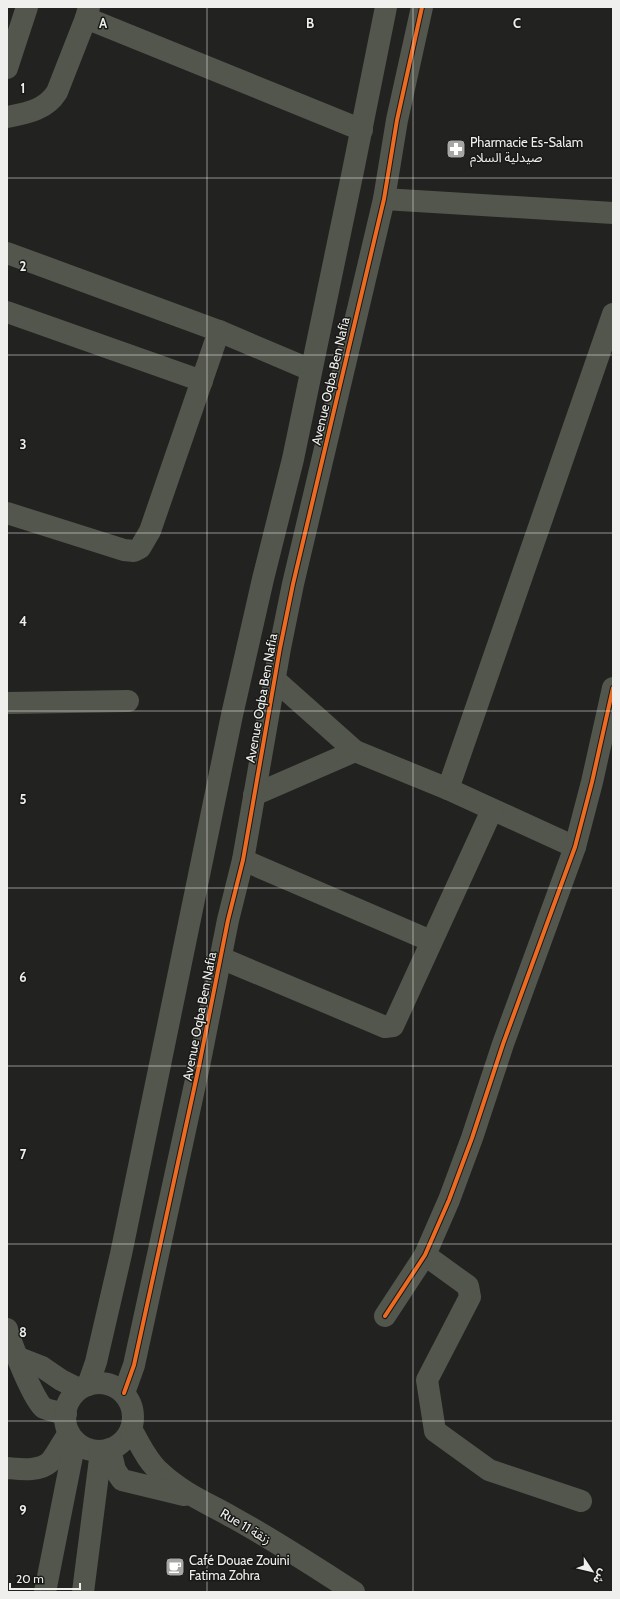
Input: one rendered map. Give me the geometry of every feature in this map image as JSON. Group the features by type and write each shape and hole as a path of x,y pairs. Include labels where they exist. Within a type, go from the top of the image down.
{"street":[{"path":"7,68 27,7"},
{"name":"Avenue Oqba Ben Nafia","path":"84,1387 96,1362 119,1262 232,715 263,579 293,459 362,130 386,7"},
{"name":"Avenue Oqba Ben Nafia","path":"124,1393 134,1365 199,1066 228,920 243,860 274,678 293,584 384,199 397,120 422,7"},
{"path":"7,117 32,112 53,99 87,13 362,130"},
{"path":"384,199 613,213"},
{"path":"7,253 219,332 311,370"},
{"path":"7,312 202,381"},
{"path":"448,789 613,314"},
{"path":"7,513 108,547 134,551 140,548 150,531 219,332"},
{"path":"274,678 355,751 448,789 575,847"},
{"path":"385,1316 425,1255 449,1200 487,1098 503,1044 575,847 592,782 613,688"},
{"path":"7,703 128,701"},
{"path":"254,795 355,751"},
{"path":"221,958 385,1027 394,1026 492,810"},
{"path":"243,860 432,941"},
{"path":"425,1255 468,1286 470,1297 427,1380 434,1431 489,1470 581,1501"},
{"path":"7,1329 11,1343 19,1358 30,1386 44,1408 70,1429 83,1446 91,1450 106,1450 119,1445 126,1438 131,1429 133,1410 130,1401 124,1393 116,1387 98,1383 84,1387 72,1396 68,1404 70,1429 45,1592"},
{"path":"19,1358 42,1366 61,1380 84,1387"},
{"path":"7,1468 28,1469 50,1462 70,1429"},
{"name":"Rue 11 زنقة","path":"131,1429 150,1461 158,1471 178,1488 199,1498 310,1563 354,1592"},
{"path":"83,1592 106,1450"},
{"name":"Rue 11 زنقة","path":"106,1450 115,1470 122,1480 170,1493 199,1498"}],"cycle path":[{"path":"124,1393 134,1365 199,1066 228,920 243,860 280,648 293,584 384,199 397,120 422,7"},
{"path":"385,1316 425,1255 449,1200 472,1138 503,1044 575,847 592,782 613,688"}],"place":[{"name":"Pharmacie Es-Salam صيدلية السلام","path":"456,149"},
{"name":"Café Douae Zouini Fatima Zohra","path":"175,1567"}]}
